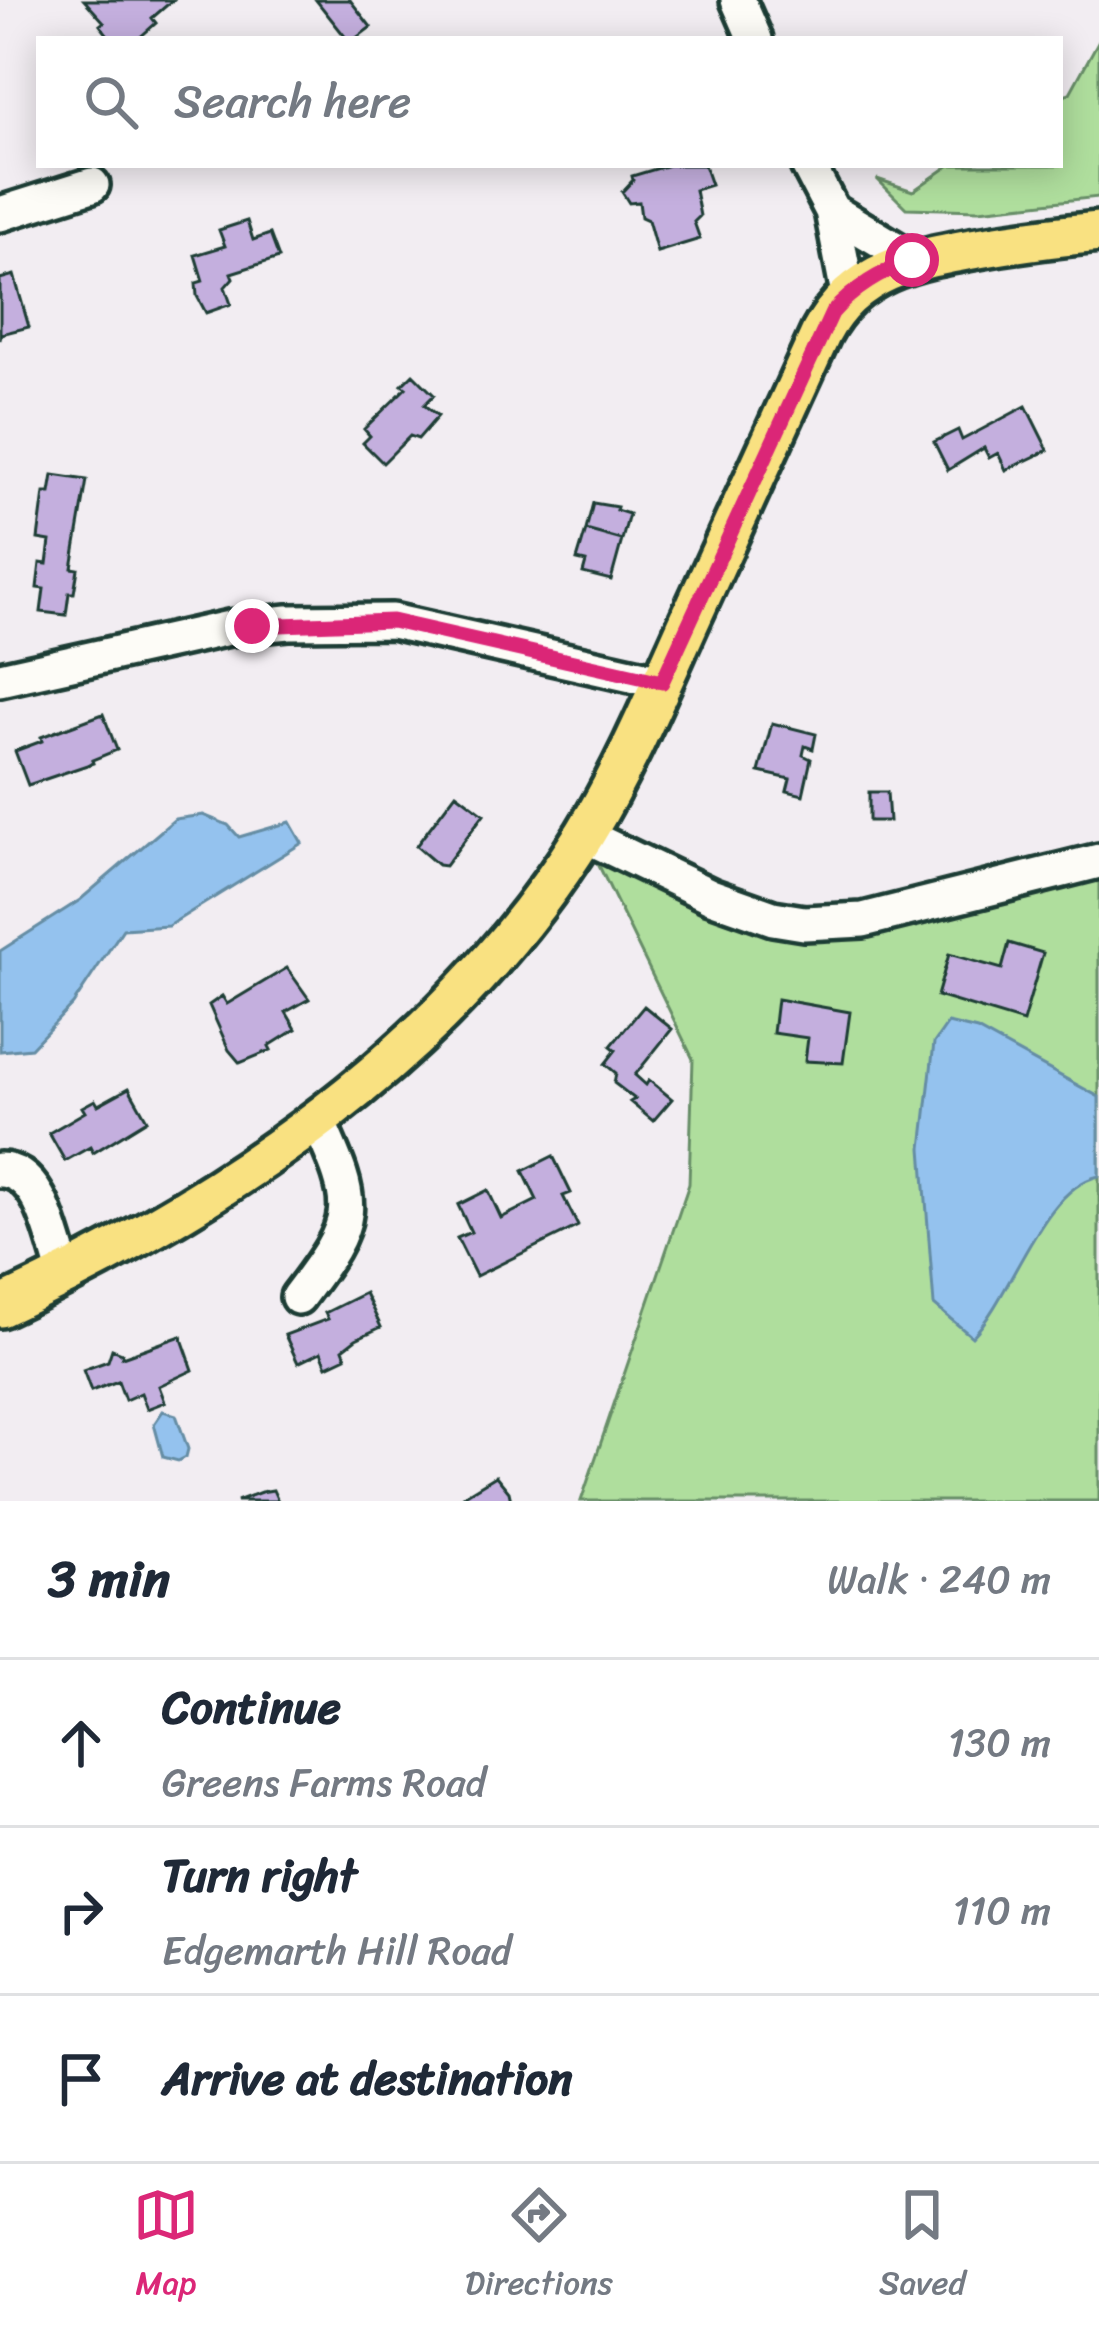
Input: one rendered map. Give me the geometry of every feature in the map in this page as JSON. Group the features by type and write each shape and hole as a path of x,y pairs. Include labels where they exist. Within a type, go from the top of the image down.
{"main road":[{"path":"0,1307 284,1147 427,1028 502,945 584,835 662,682 821,333 848,294 876,275 912,260 1099,232"}],"street":[{"path":"738,0 754,36"},
{"path":"810,168 832,211 848,294"},
{"path":"0,214 92,185"},
{"path":"832,211 912,260"},
{"path":"0,679 229,628 392,621 662,682"},
{"path":"584,835 711,896 772,918 804,923 862,920 1099,861"},
{"path":"298,1297 337,1246 344,1225 346,1189 317,1119"},
{"path":"0,1170 11,1170 30,1182 65,1274"}],"green space":[{"path":"1099,40 1099,197 979,210 906,208 877,179 913,191 946,168 1063,168 1063,95 1070,93"},
{"path":"584,835 804,923 1099,861 1099,1501 581,1501 689,1184 693,1059"}],"water":[{"path":"203,815 228,825 239,837 290,822 302,843 168,926 123,929 73,1004 31,1048 0,1051 0,951 80,900 175,819"},
{"path":"948,1023 977,1030 1099,1097 1099,1176 1060,1201 972,1337 934,1305 922,1148 934,1043"},
{"path":"163,1411 176,1415 188,1449 178,1461 163,1457 154,1424"}],"building":[{"path":"84,0 173,0 152,18 156,23 141,36 109,36 100,25 104,22"},
{"path":"316,0 350,0 371,27 359,36 345,36"},
{"path":"659,168 705,168 711,185 695,190 700,216 694,222 700,239 657,252 639,202 629,203 622,192 632,176"},
{"path":"247,221 253,240 270,234 279,258 231,273 233,278 225,287 231,304 206,313 197,296 196,283 203,281 195,255 225,246 219,230"},
{"path":"14,275 29,327 1,334 0,340 0,279"},
{"path":"413,374 434,395 424,405 438,416 418,439 410,436 383,463 363,443 370,436 364,429 406,388 402,385"},
{"path":"1026,406 1048,450 1006,470 998,453 989,458 984,448 948,470 934,442 958,430 962,440"},
{"path":"53,475 87,480 72,568 78,569 66,615 41,612 44,589 37,588 40,563 47,564 50,541 38,539 44,493 50,493"},
{"path":"593,503 629,514 622,540 586,530"},
{"path":"586,530 622,540 611,580 583,573 586,562 577,560"},
{"path":"103,714 117,750 28,785 15,751"},
{"path":"772,723 816,734 813,749 805,746 803,755 811,759 803,795 787,791 790,779 759,772"},
{"path":"869,792 887,792 889,821 869,821"},
{"path":"456,793 484,814 445,866 438,865 416,846"},
{"path":"1009,943 1043,953 1023,1022 937,996 949,954 1002,969"},
{"path":"287,968 309,999 286,1012 296,1029 269,1046 271,1050 240,1063 209,1005 222,996 227,1004"},
{"path":"777,999 850,1012 843,1063 805,1061 808,1038 773,1033"},
{"path":"644,1006 672,1029 635,1075 672,1099 653,1121 614,1083 616,1073 605,1064 616,1050 611,1046"},
{"path":"129,1088 147,1120 93,1153 90,1147 65,1161 49,1133 85,1112 82,1107 95,1100 98,1105"},
{"path":"553,1156 571,1193 563,1196 578,1226 476,1276 457,1238 471,1232 458,1205 488,1190 501,1218 537,1200 523,1171"},
{"path":"365,1293 381,1327 356,1339 343,1349 346,1357 327,1366 321,1352 298,1363 285,1335 328,1319 325,1313"},
{"path":"181,1336 193,1370 159,1386 165,1402 147,1409 141,1393 125,1400 118,1381 91,1391 83,1370 108,1361 112,1349 122,1357"},
{"path":"496,1476 511,1501 455,1501"},
{"path":"273,1490 278,1501 237,1501 261,1492"}],"route":[{"path":"252,626 392,621 662,682 832,313 848,294 876,275 912,260"}]}
